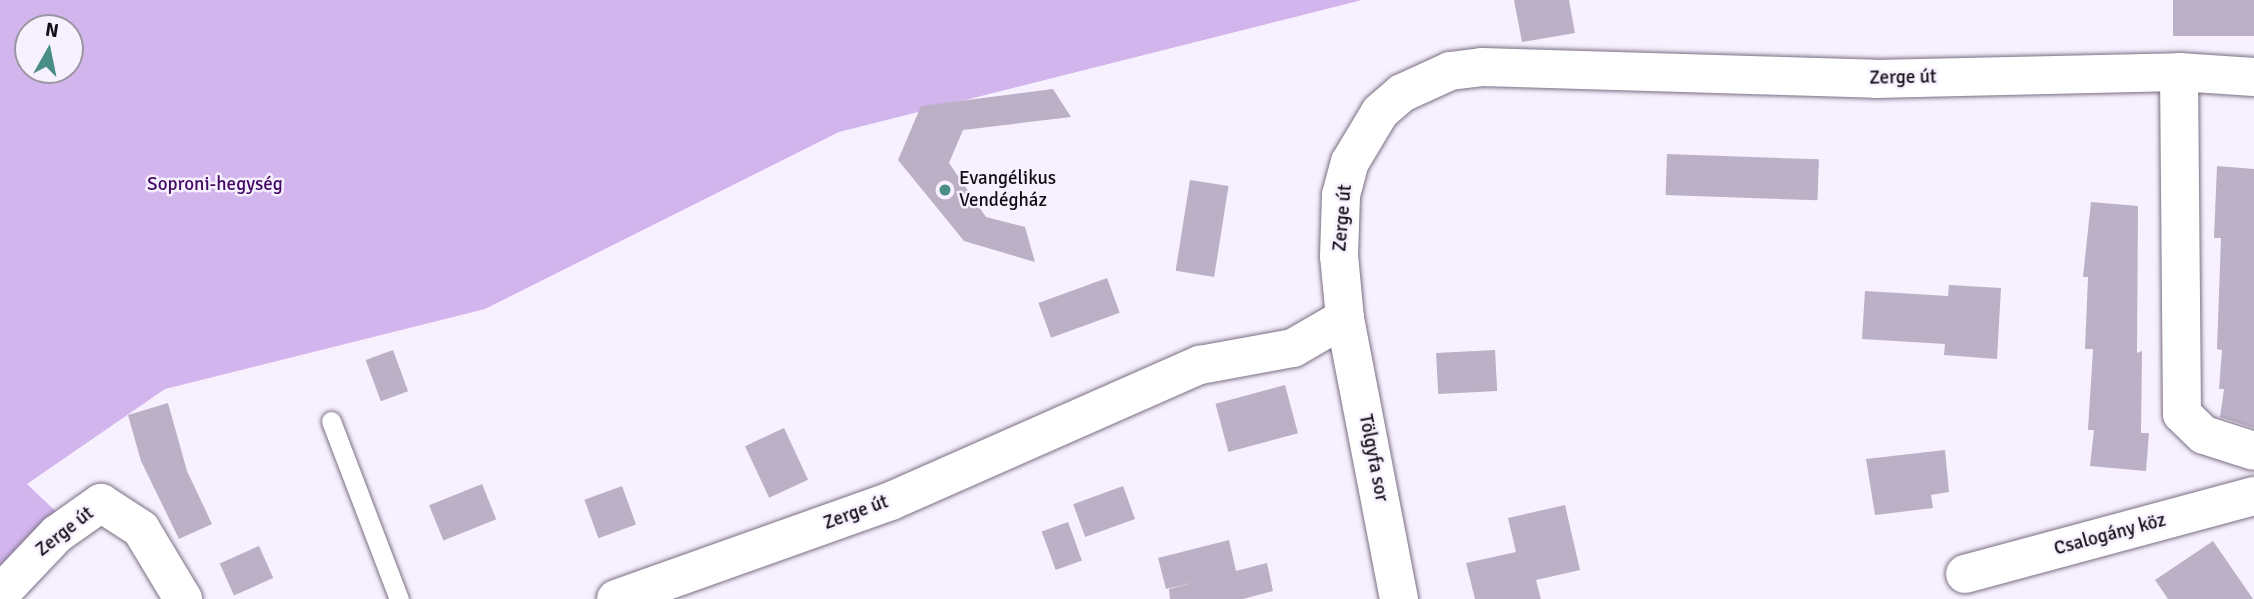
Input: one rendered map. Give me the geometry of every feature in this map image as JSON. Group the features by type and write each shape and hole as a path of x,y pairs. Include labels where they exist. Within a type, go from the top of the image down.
{"street":[{"name":"Zerge út","path":"616,599 891,500 1200,365 1293,348 1345,318 1339,256 1341,195 1350,162 1380,112 1424,80 1450,71 1482,67 1875,79 2179,72 2254,77"},
{"path":"2179,72 2182,414 2204,435 2254,451"},
{"name":"Tölgyfa sor","path":"1345,318 1399,599"},
{"name":"Csalogány köz","path":"1965,575 2254,496"},
{"name":"Zerge út","path":"0,594 57,534 101,503 141,529 183,599"}],"lane":[{"path":"331,421 400,599"}],"green space":[{"name":"Soproni-hegység","path":"0,0 1362,0 839,132 485,309 165,389 27,484 67,522 0,599"}],"building":[{"path":"1514,0 1569,0 1575,33 1522,42"},
{"path":"2173,0 2254,0 2254,36 2173,36"},
{"name":"Evangélikus Vendégház","path":"1053,89 1071,117 963,130 949,163 986,217 1025,227 1035,262 964,241 898,160 921,106"},
{"path":"1667,154 1819,159 1817,200 1666,195"},
{"path":"2217,166 2254,169 2254,428 2220,417 2224,389 2219,389 2222,350 2217,349 2221,238 2214,238"},
{"path":"1190,180 1229,186 1214,277 1176,271"},
{"path":"2091,202 2138,206 2137,353 2142,351 2141,433 2149,433 2146,471 2090,466 2094,430 2088,430 2093,349 2085,349 2088,277 2083,277"},
{"path":"1107,278 1120,313 1051,338 1038,303"},
{"path":"1949,285 2001,288 1997,359 1944,355 1945,344 1862,339 1865,291 1948,296"},
{"path":"393,350 408,391 381,401 366,360"},
{"path":"1495,350 1497,391 1438,394 1436,353"},
{"path":"1285,385 1298,433 1228,452 1215,404"},
{"path":"168,403 187,471 212,524 179,539 141,461 128,415"},
{"path":"784,428 808,480 769,498 745,446"},
{"path":"1945,450 1949,492 1931,495 1933,508 1875,515 1866,459"},
{"path":"482,484 496,519 443,541 429,505"},
{"path":"622,486 636,525 598,538 584,500"},
{"path":"1123,486 1135,519 1085,537 1073,504"},
{"path":"1565,505 1580,570 1536,580 1541,599 1475,599 1466,563 1516,552 1508,518"},
{"path":"1068,522 1082,561 1056,570 1042,532"},
{"path":"1229,540 1236,571 1267,563 1273,591 1243,599 1170,599 1169,589 1196,582 1166,589 1158,558"},
{"path":"2213,541 2253,599 2168,599 2155,580"},
{"path":"259,546 273,578 234,595 220,563"}],"place":[{"name":"Evangélikus Vendégház","path":"945,190"}]}
